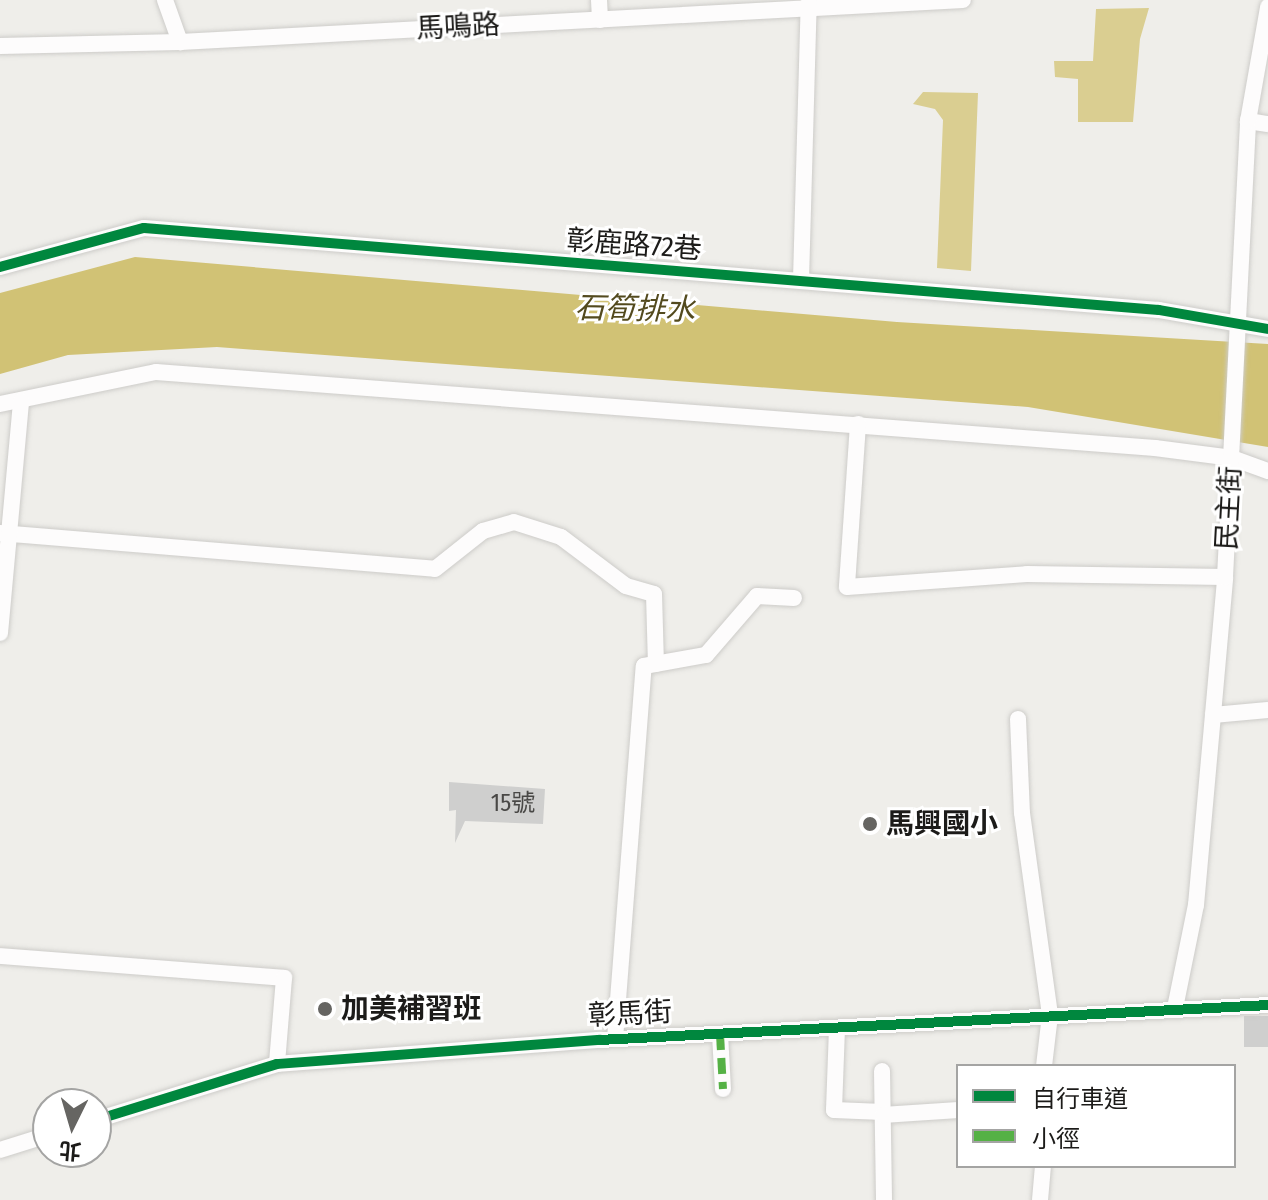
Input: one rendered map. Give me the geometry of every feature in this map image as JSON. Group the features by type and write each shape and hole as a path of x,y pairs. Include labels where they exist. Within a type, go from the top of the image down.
{"street":[{"path":"165,0 180,42"},
{"path":"599,0 600,20"},
{"name":"馬鳴路","path":"0,46 180,42 600,20 809,4 963,0"},
{"path":"801,280 809,4"},
{"name":"民主街","path":"1175,1008 1196,905 1225,577 1241,324 1248,121 1268,7"},
{"path":"1248,121 1268,124"},
{"name":"彰鹿路72巷","path":"0,267 144,228 1159,310 1268,329"},
{"path":"0,404 156,372 858,424 1232,458 1268,471"},
{"path":"0,633 4,534 21,401"},
{"path":"858,424 847,587 1027,574 1225,577"},
{"path":"4,534 435,569 483,531 514,522 561,537 626,586 654,594 656,664"},
{"path":"615,1039 644,666 706,655 757,596 794,598"},
{"path":"1213,715 1268,710"},
{"path":"1018,719 1022,813 1050,1015 1044,1064"},
{"path":"0,956 284,978 277,1064"},
{"name":"彰馬街","path":"112,1115 277,1064 615,1039 1268,1005"},
{"path":"837,1028 834,1110 883,1113 956,1110"},
{"path":"720,1034 723,1089"},
{"path":"882,1071 884,1200"},
{"path":"0,1150 32,1140"},
{"path":"1040,1200 1043,1168"}],"shaded area":[{"path":"1149,8 1140,39 1133,122 1078,122 1078,79 1055,77 1054,61 1093,61 1096,9"},
{"path":"923,92 978,93 971,271 937,268 943,120 935,109 913,104"}],"water":[{"name":"石筍排水","path":"135,257 897,322 1268,344 1268,447 1028,407 217,347 68,355 0,374 0,293"}],"building":[{"path":"449,782 545,789 543,824 465,821 455,843 456,810 449,811"},
{"path":"1244,1016 1268,1016 1268,1047 1244,1047"}],"marked path":[{"path":"720,1034 723,1089"}],"cycle path":[{"path":"0,267 144,228 1159,310 1268,329"},
{"path":"112,1115 277,1064 599,1040 1268,1005"}],"place":[{"name":"馬興國小","path":"870,824"},
{"name":"加美補習班","path":"325,1009"}]}
